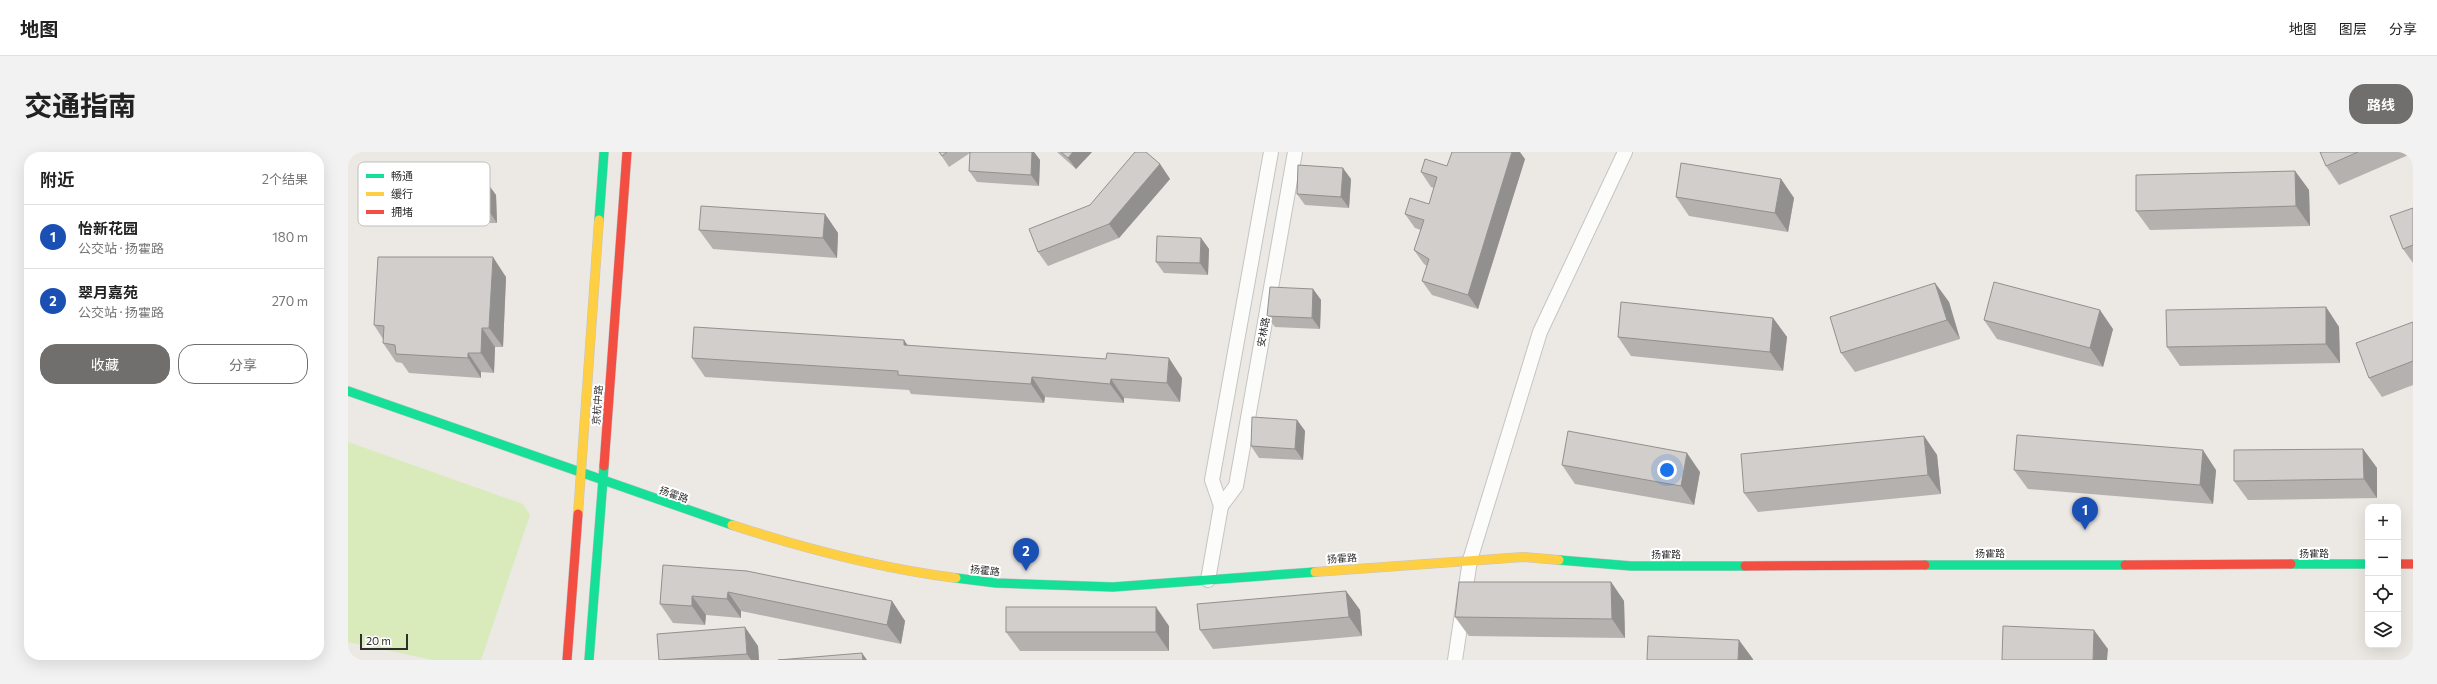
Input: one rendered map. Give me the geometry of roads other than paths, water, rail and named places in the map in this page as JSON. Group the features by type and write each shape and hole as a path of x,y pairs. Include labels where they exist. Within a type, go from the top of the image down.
{"street":[{"name":"京杭中路","path":"567,660 604,152"},
{"name":"京杭中路","path":"590,660 627,152"},
{"name":"安林路","path":"1221,506 1212,480 1271,152"},
{"name":"安林路","path":"1208,580 1221,506 1236,486 1295,152"},
{"path":"1455,660 1470,560 1540,332 1625,152"},
{"name":"扬霍路","path":"348,391 799,547 900,571 996,583 1113,588 1523,556 1631,566 2365,564"},
{"path":"2401,564 2413,564"}],"place":[{"name":"怡新花园","path":"2085,530"},
{"name":"翠月嘉苑","path":"1026,571"}]}
